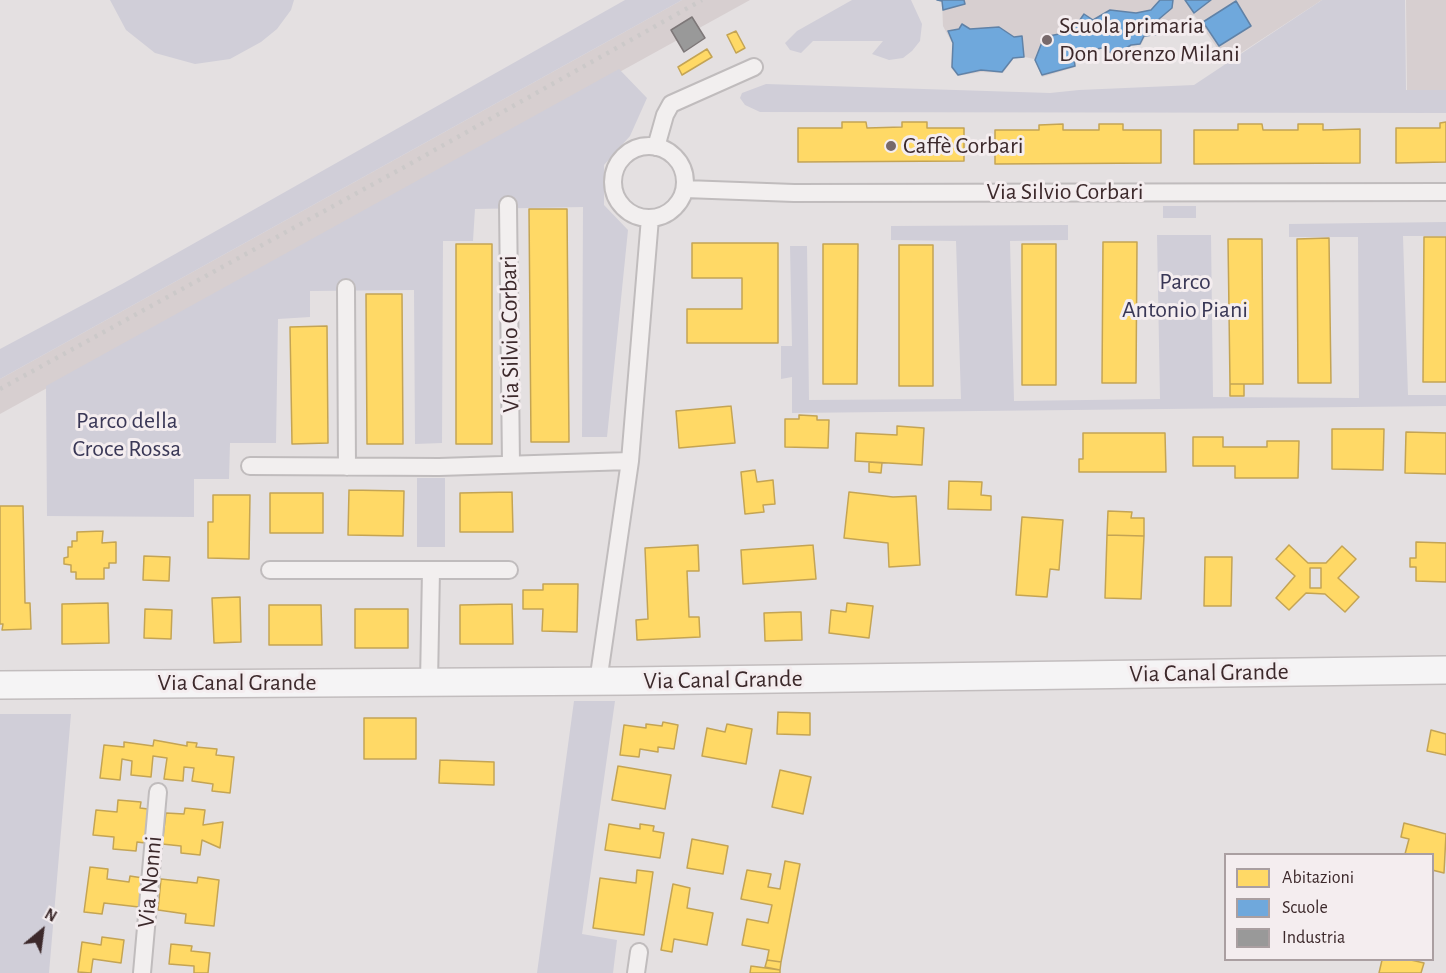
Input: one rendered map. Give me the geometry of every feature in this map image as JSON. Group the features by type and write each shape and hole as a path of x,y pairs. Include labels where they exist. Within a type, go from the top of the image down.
{"main road":[{"name":"Via Canal Grande","path":"0,685 598,682 1446,670"}],"street":[{"path":"656,147 665,115 671,104 754,67"},
{"path":"656,147 676,158 682,167 685,189 682,199 668,213 650,218 630,212 622,205 614,185 614,175 618,164 634,150 656,147"},
{"name":"Via Silvio Corbari","path":"685,189 794,193 1446,192"},
{"name":"Via Silvio Corbari","path":"508,205 511,464"},
{"path":"598,682 630,461 650,218"},
{"path":"346,288 347,467"},
{"path":"250,466 439,467 630,461"},
{"path":"270,570 509,570"},
{"path":"429,683 431,570"},
{"name":"Via Nonni","path":"142,973 158,792"},
{"path":"636,973 639,952"}],"shaded area":[{"path":"682,0 750,0 0,414 0,379"},
{"name":"Scuola primaria Don Lorenzo Milani","path":"935,0 1322,0 1227,62 1194,15 1162,34 1145,37 1141,45 1131,46 1116,56 1102,49 1075,54 1076,67 1042,77 1034,59 1025,57 1014,58 1003,73 981,72 958,76 951,68 952,43 943,26 942,2"},
{"path":"1406,0 1446,0 1446,90 1407,90"}],"green space":[{"path":"110,0 294,0 291,10 277,29 261,42 230,59 195,64 155,53 126,30"},
{"path":"625,0 682,0 0,379 0,349 122,284"},
{"path":"852,0 911,0 922,24 920,41 903,58 889,60 872,54 883,41 813,41 801,53 790,50 785,43 797,31"},
{"path":"1322,0 1405,0 1406,90 1446,90 1446,113 760,112 745,105 740,98 742,93 766,84 1050,93 1194,85"},
{"name":"Parco della Croce Rossa","path":"619,69 647,98 630,136 604,165 604,205 628,230 607,437 582,437 583,207 475,209 473,241 443,241 442,443 415,444 414,290 310,291 310,317 278,319 276,443 230,443 229,479 194,479 194,517 47,516 46,386"},
{"path":"1163,206 1196,206 1196,218 1163,218"},
{"name":"Parco Antonio Piani","path":"1446,222 1446,236 1403,236 1408,395 1446,395 1446,406 792,413 792,377 781,379 781,346 792,346 790,246 807,246 809,400 961,399 956,241 891,240 891,226 1068,225 1068,240 1010,241 1014,401 1160,399 1157,235 1211,235 1213,397 1359,398 1358,237 1289,237 1289,224"},
{"path":"417,478 445,478 445,547 417,547"},
{"path":"574,701 615,701 582,934 617,940 613,973 537,973"},
{"path":"0,714 71,714 49,973 0,973"}],"building: Abitazioni":[{"path":"736,31 745,48 736,53 727,35"},
{"path":"707,49 712,57 682,75 678,67"},
{"path":"842,122 866,122 867,128 902,127 902,122 927,122 927,128 964,128 964,161 798,162 798,128 842,128"},
{"path":"1446,122 1446,162 1396,163 1396,128 1440,128 1440,123"},
{"path":"1063,124 1063,130 1099,130 1099,124 1123,124 1123,130 1161,130 1161,163 995,164 995,130 1039,130 1039,125"},
{"path":"1238,124 1262,124 1263,130 1298,130 1298,124 1323,124 1323,130 1360,129 1360,163 1194,164 1194,130 1238,130"},
{"path":"529,209 567,209 569,442 531,442"},
{"path":"1424,237 1446,237 1446,382 1423,382"},
{"path":"1329,238 1331,383 1298,383 1297,239"},
{"path":"1228,239 1262,239 1263,384 1230,384"},
{"path":"1103,242 1137,242 1136,383 1102,383"},
{"path":"692,243 778,243 778,343 687,343 687,309 742,309 742,278 692,278"},
{"path":"456,244 492,244 492,444 456,444"},
{"path":"823,244 858,244 857,384 823,384"},
{"path":"1022,244 1056,244 1056,385 1022,385"},
{"path":"899,245 933,245 933,386 899,386"},
{"path":"366,294 402,294 403,444 367,444"},
{"path":"327,326 328,443 292,444 290,327"},
{"path":"1230,384 1244,384 1244,396 1230,396"},
{"path":"731,406 735,443 679,448 676,411"},
{"path":"799,415 817,416 817,420 829,420 828,448 785,447 785,419 799,419"},
{"path":"897,426 924,428 922,465 855,461 856,433 897,435"},
{"path":"1332,429 1384,429 1383,470 1332,469"},
{"path":"1406,432 1446,433 1446,474 1405,473"},
{"path":"1083,433 1165,433 1166,472 1079,472 1079,459 1083,459"},
{"path":"1193,437 1223,437 1223,447 1267,447 1267,441 1299,441 1298,478 1235,478 1235,466 1193,466"},
{"path":"869,462 882,463 881,473 869,472"},
{"path":"755,470 757,482 773,480 775,504 763,505 764,512 745,514 741,472"},
{"path":"949,481 982,482 981,495 991,496 991,510 948,509"},
{"path":"349,490 404,491 403,536 348,535"},
{"path":"512,492 513,532 460,532 460,493"},
{"path":"849,492 893,497 916,496 920,565 889,567 888,543 844,538"},
{"path":"270,493 323,493 323,533 270,533"},
{"path":"213,495 250,495 249,559 208,558 208,522 213,522"},
{"path":"0,506 23,506 25,603 30,603 31,629 2,630 3,624 0,624"},
{"path":"1108,511 1132,512 1131,518 1144,518 1144,536 1107,535"},
{"path":"1022,517 1063,520 1059,570 1050,569 1047,597 1016,595"},
{"path":"103,531 102,543 116,542 116,563 109,563 109,568 104,568 104,579 76,579 76,572 71,572 71,565 64,564 64,558 68,557 68,547 72,547 72,541 77,541 77,532"},
{"path":"1107,535 1144,536 1141,599 1105,598"},
{"path":"1416,542 1446,543 1446,582 1416,581 1416,567 1410,567 1410,558 1416,558"},
{"path":"698,545 699,571 687,571 689,617 699,617 700,637 637,640 636,620 648,619 645,548"},
{"path":"813,545 816,579 743,584 741,550"},
{"path":"1289,545 1308,563 1326,563 1342,546 1356,559 1338,578 1359,597 1345,612 1325,594 1306,593 1289,610 1276,598 1295,576 1276,559","holes":["1310,568 1321,568 1321,588 1310,588"]},
{"path":"144,556 170,557 169,581 143,580"},
{"path":"1205,557 1232,557 1231,606 1204,606"},
{"path":"543,584 578,584 577,632 542,631 543,609 523,609 523,590 543,590"},
{"path":"240,597 241,642 214,643 212,598"},
{"path":"108,603 109,643 62,644 62,604"},
{"path":"847,603 873,606 869,638 829,633 831,610 846,612"},
{"path":"512,604 513,644 460,644 460,605"},
{"path":"269,605 321,605 322,645 269,645"},
{"path":"145,609 172,610 171,639 144,638"},
{"path":"355,609 408,609 408,648 355,648"},
{"path":"801,612 802,640 765,641 764,613"},
{"path":"778,712 810,713 810,735 777,734"},
{"path":"364,718 416,718 416,759 364,759"},
{"path":"663,722 678,725 674,749 658,747 658,752 640,749 639,757 620,755 624,725 646,728 646,724 662,726"},
{"path":"727,724 752,729 746,764 702,756 707,728 725,732"},
{"path":"1431,730 1446,734 1446,755 1427,751"},
{"path":"154,740 187,746 187,742 197,743 196,747 217,749 216,755 234,757 230,793 212,791 213,784 192,781 194,768 184,767 183,781 164,779 167,758 153,756 151,777 131,775 132,761 122,759 120,780 100,778 104,745 124,747 124,742 153,746"},
{"path":"440,760 494,762 494,785 439,783"},
{"path":"618,766 671,775 665,809 612,800"},
{"path":"780,770 811,777 803,814 772,807"},
{"path":"118,800 141,802 140,808 148,809 145,843 137,842 136,851 113,849 114,837 93,835 96,810 117,812"},
{"path":"185,808 205,810 203,825 223,822 220,848 202,840 200,855 181,853 181,846 162,844 166,813 184,814"},
{"path":"1404,823 1446,834 1444,873 1434,870 1434,853 1405,853 1409,839 1401,837"},
{"path":"609,824 640,829 640,824 654,826 653,831 664,833 660,858 605,850"},
{"path":"692,839 728,846 723,874 687,868"},
{"path":"785,861 800,864 781,962 767,960 769,950 742,945 747,919 768,923 772,905 741,899 747,870 771,874 768,887 780,889"},
{"path":"90,867 108,869 107,879 129,882 130,876 143,878 139,907 104,903 102,914 84,912"},
{"path":"637,870 653,872 644,935 593,928 600,878 636,883"},
{"path":"198,877 219,880 214,926 185,923 186,914 158,910 161,879 197,883"},
{"path":"673,884 690,888 687,908 713,913 707,945 674,939 672,952 661,950"},
{"path":"102,937 124,940 121,963 93,959 91,973 78,972 82,942 101,945"},
{"path":"171,944 192,946 191,951 210,953 208,973 194,973 194,966 169,964"},
{"path":"767,960 781,962 780,970 765,967"},
{"path":"1382,961 1424,963 1421,973 1379,973"},
{"path":"751,966 780,970 780,973 750,973"}],"building: Scuole":[{"path":"937,0 964,0 965,4 943,10 942,1"},
{"path":"1160,0 1173,0 1172,8 1159,19 1161,34 1144,36 1140,44 1131,45 1115,55 1102,48 1073,53 1075,66 1042,75 1035,60 1044,37 1075,27 1084,14 1093,20 1110,10 1136,13 1151,10"},
{"path":"1185,0 1211,0 1194,13"},
{"path":"1236,1 1251,26 1219,46 1203,22"},
{"path":"962,24 970,29 999,27 1014,37 1022,36 1024,57 1013,58 1002,72 981,70 958,75 952,67 953,43 948,31 959,29"}],"building: Industria":[{"path":"692,17 705,38 684,52 671,30"}],"railway":[{"path":"0,389 408,165 702,0"}],"place":[{"name":"Scuola primaria Don Lorenzo Milani","path":"1047,40"},
{"name":"Caffè Corbari","path":"891,146"}]}
